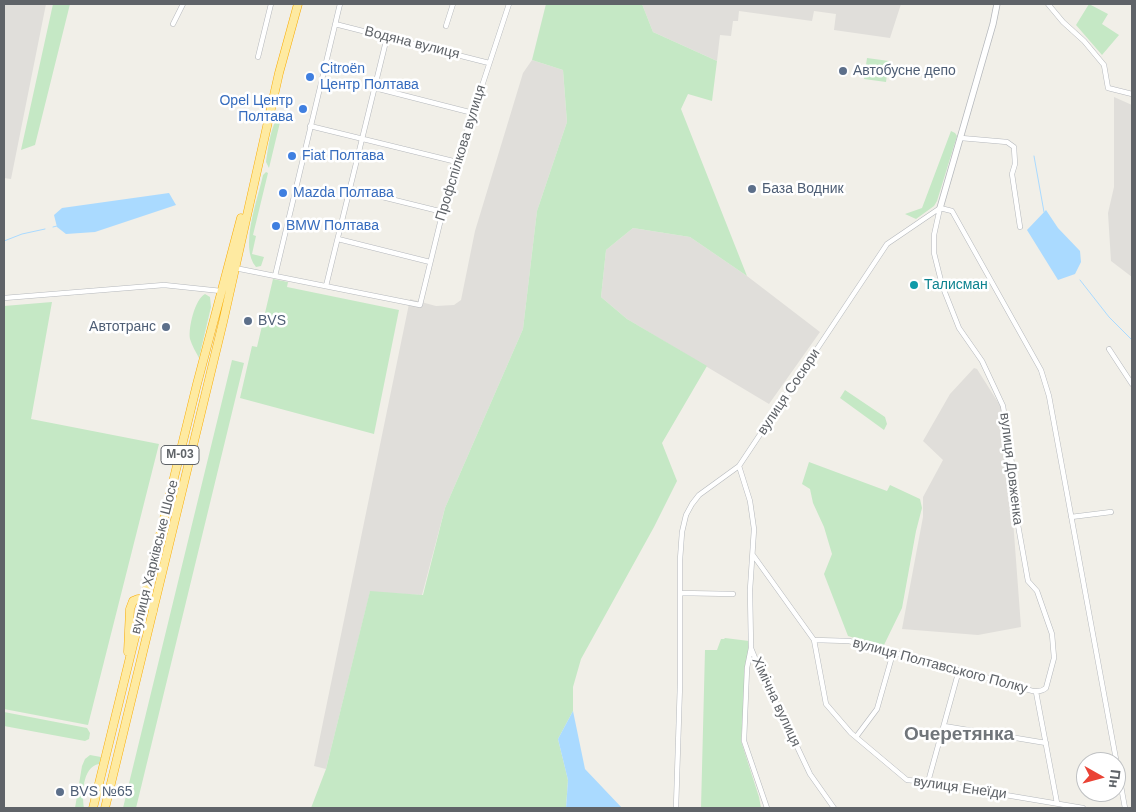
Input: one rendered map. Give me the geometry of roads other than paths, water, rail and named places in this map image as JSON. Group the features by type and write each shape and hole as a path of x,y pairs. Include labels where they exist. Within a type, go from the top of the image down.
{"highway":[{"name":"вулиця Харківське Шосе","path":"105,808 221,330 231,267 278,72 298,4"},
{"name":"вулиця Харківське Шосе","path":"93,808 221,292 231,267"},
{"path":"126,673 131,604 137,599 145,599 150,602 153,611"}],"street":[{"path":"174,24 183,4"},
{"path":"258,56 271,4"},
{"path":"275,276 340,4"},
{"path":"446,26 453,4"},
{"name":"Профспілкова вулиця","path":"326,286 420,305 457,162 509,4"},
{"name":"вулиця Довженка","path":"997,4 993,24 940,208 934,235 934,253 942,285 959,328 982,361 1003,406 1019,510 1018,525 1020,536"},
{"path":"1048,4 1104,65 1108,88 1132,94"},
{"name":"Водяна вулиця","path":"335,24 489,63"},
{"path":"231,267 326,286 388,37"},
{"path":"375,88 473,112"},
{"path":"310,126 457,162"},
{"path":"960,138 1007,142 1014,147 1015,164 1012,174 1020,227"},
{"path":"350,190 443,212"},
{"path":"940,208 952,211 1041,370 1072,517 1125,808"},
{"name":"вулиця Сосюри","path":"676,808 682,532 686,515 699,495 739,466 887,244 940,208"},
{"path":"338,239 430,262"},
{"path":"4,298 164,285 221,292"},
{"path":"1109,349 1132,384"},
{"name":"Хімічна вулиця","path":"739,466 750,501 754,529 750,590 751,648 771,697 776,702 800,756 834,808"},
{"path":"1072,517 1111,512"},
{"name":"вулиця Полтавського Полку","path":"814,640 849,641 1036,692 1042,692 1046,688 1054,658 1052,634 1037,591 1028,580 1020,536"},
{"name":"вулиця Енеїди","path":"753,555 814,640 826,704 856,737 906,780 1083,808"},
{"path":"680,593 733,594"},
{"path":"751,648 747,668 744,741 767,808"},
{"path":"856,737 877,709 893,653"},
{"path":"928,782 959,670"},
{"name":"вулиця Полтавського Полку","path":"1036,692 1056,803"},
{"path":"944,726 1046,743"}],"water":[{"path":"169,193 176,205 95,232 66,234 57,227 54,215 62,208"},
{"path":"1046,210 1058,228 1080,251 1081,262 1075,274 1058,280 1027,230"},
{"path":"573,711 585,769 622,808 566,808 568,780 558,739"}],"waterway":[{"path":"1034,156 1044,212"},
{"path":"53,227 57,226"},
{"path":"4,241 22,234 45,229"},
{"path":"1080,280 1109,317 1132,340"}],"place":[{"name":"Автобусне депо","path":"843,71"},
{"name":"Citroën Центр Полтава","path":"310,77"},
{"name":"Opel Центр Полтава","path":"303,109"},
{"name":"Fiat Полтава","path":"292,156"},
{"name":"База Водник","path":"752,189"},
{"name":"Mazda Полтава","path":"283,193"},
{"name":"BMW Полтава","path":"276,226"},
{"name":"Талисман","path":"914,285"},
{"name":"BVS","path":"248,321"},
{"name":"Автотранс","path":"166,327"},
{"name":"BVS №65","path":"60,792"}],"district":[{"name":"Очеретянка","path":"959,735"}]}
